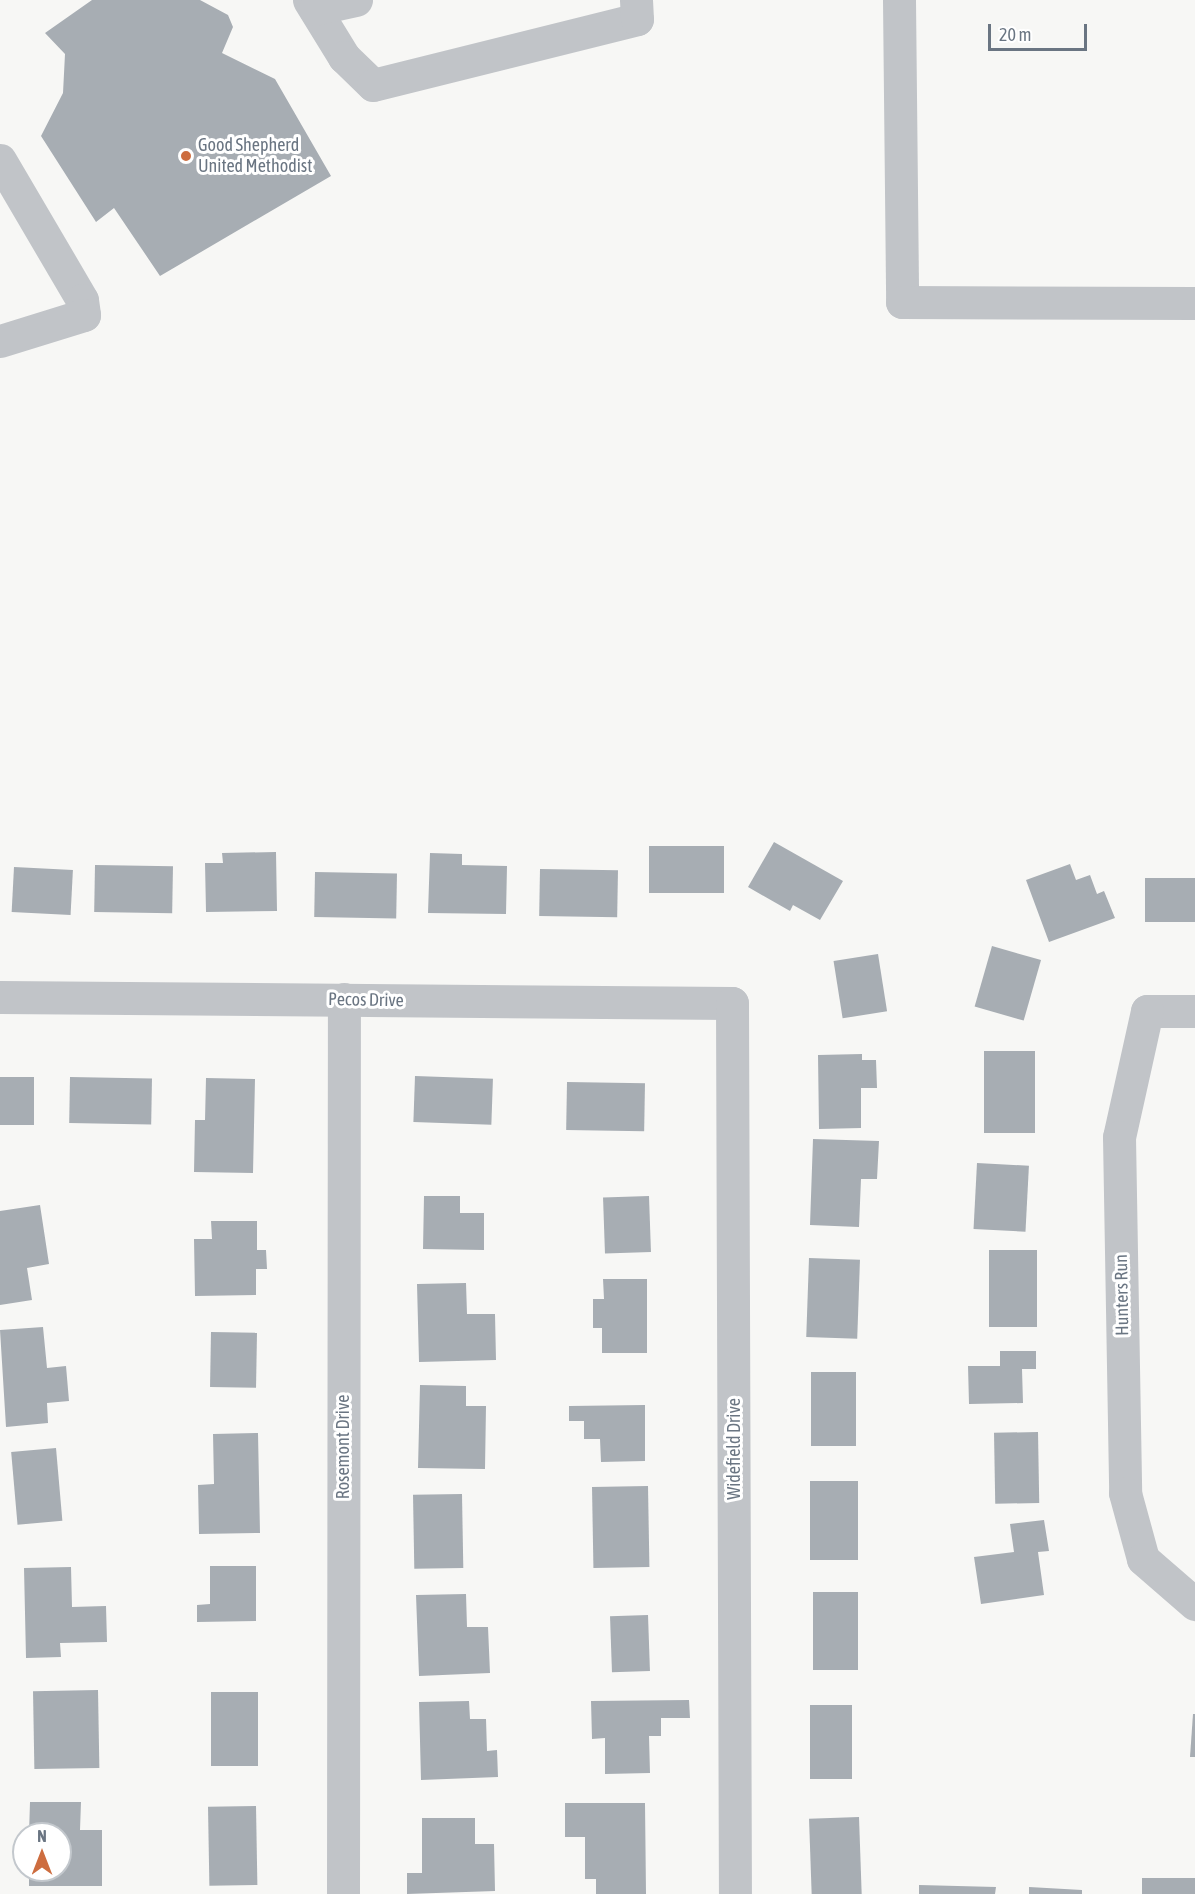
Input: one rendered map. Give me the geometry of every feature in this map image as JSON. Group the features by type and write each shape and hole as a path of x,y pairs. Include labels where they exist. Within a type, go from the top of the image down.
{"street":[{"path":"356,0 312,5 344,57 373,85 637,19 636,0"},
{"path":"899,0 902,302 1195,303"},
{"path":"0,160 82,300 84,315 0,341"},
{"name":"Pecos Drive","path":"0,997 732,1003"},
{"name":"Rosemont Drive","path":"343,1894 344,999"},
{"name":"Widefield Drive","path":"732,1003 735,1894"},
{"name":"Hunters Run","path":"1195,1011 1147,1011 1119,1137 1125,1493 1143,1559 1195,1604"}],"building":[{"name":"Good Shepherd United Methodist","path":"92,0 200,0 228,15 233,27 222,53 275,79 331,176 160,276 114,208 96,222 41,136 63,93 65,54 45,33"},
{"path":"774,842 843,881 820,920 793,905 790,911 748,887"},
{"path":"649,846 724,846 724,893 649,893"},
{"path":"276,852 277,911 206,912 205,863 223,863 222,853"},
{"path":"430,853 462,854 462,865 507,866 506,914 428,913"},
{"path":"1070,864 1076,880 1090,875 1097,894 1104,891 1115,918 1049,942 1026,880"},
{"path":"95,865 173,866 172,913 94,912"},
{"path":"14,867 73,870 71,915 12,912"},
{"path":"540,869 618,870 617,917 539,916"},
{"path":"315,872 397,873 396,918 314,917"},
{"path":"1145,878 1195,878 1195,922 1145,922"},
{"path":"992,946 1041,960 1024,1021 975,1007"},
{"path":"878,954 887,1011 843,1018 834,961"},
{"path":"984,1051 1035,1051 1035,1133 984,1133"},
{"path":"862,1054 862,1060 876,1060 877,1088 861,1088 861,1128 819,1129 818,1055"},
{"path":"415,1076 493,1079 491,1125 413,1122"},
{"path":"0,1077 34,1077 34,1125 0,1125"},
{"path":"70,1077 152,1078 151,1124 69,1123"},
{"path":"206,1078 255,1079 253,1173 194,1172 195,1120 205,1120"},
{"path":"567,1082 645,1083 644,1131 566,1130"},
{"path":"813,1139 879,1141 877,1179 861,1179 859,1227 810,1225"},
{"path":"977,1163 1029,1166 1025,1232 974,1229"},
{"path":"424,1196 460,1196 460,1213 484,1213 484,1250 423,1249"},
{"path":"649,1196 651,1252 605,1254 603,1198"},
{"path":"40,1205 49,1264 27,1268 32,1300 0,1305 0,1211"},
{"path":"211,1221 257,1221 257,1250 266,1250 267,1269 256,1269 256,1295 195,1296 194,1239 212,1239"},
{"path":"989,1250 1037,1250 1037,1327 989,1327"},
{"path":"809,1258 860,1260 857,1339 806,1337"},
{"path":"603,1279 647,1279 647,1353 602,1353 602,1328 593,1328 593,1299 604,1299"},
{"path":"466,1283 467,1314 495,1314 496,1360 419,1362 417,1284"},
{"path":"43,1327 47,1368 66,1366 69,1401 47,1403 48,1423 6,1427 0,1330"},
{"path":"211,1332 257,1333 256,1388 210,1387"},
{"path":"1000,1351 1036,1351 1036,1369 1022,1369 1023,1403 969,1404 968,1366 1000,1366"},
{"path":"811,1372 856,1372 856,1446 811,1446"},
{"path":"420,1385 466,1386 466,1406 486,1406 485,1469 418,1468"},
{"path":"645,1405 645,1461 601,1462 600,1439 584,1439 584,1421 569,1421 569,1406"},
{"path":"1038,1432 1039,1503 995,1504 994,1433"},
{"path":"258,1433 260,1533 199,1534 198,1485 214,1484 213,1434"},
{"path":"56,1448 62,1521 18,1525 11,1452"},
{"path":"810,1481 858,1481 858,1560 810,1560"},
{"path":"648,1486 649,1567 593,1568 592,1487"},
{"path":"462,1494 463,1568 414,1569 413,1495"},
{"path":"1044,1520 1049,1551 1038,1552 1044,1595 981,1604 974,1557 1014,1552 1010,1524"},
{"path":"210,1566 256,1566 256,1621 197,1622 197,1605 210,1604"},
{"path":"71,1567 72,1607 106,1606 107,1642 60,1643 61,1657 26,1658 24,1568"},
{"path":"813,1592 858,1592 858,1670 813,1670"},
{"path":"466,1594 467,1627 488,1627 490,1673 419,1676 416,1595"},
{"path":"648,1615 650,1671 612,1672 610,1616"},
{"path":"98,1690 99,1768 34,1769 33,1691"},
{"path":"211,1692 258,1692 258,1766 211,1766"},
{"path":"689,1700 690,1718 661,1718 661,1736 649,1736 650,1773 605,1774 605,1738 592,1739 591,1701"},
{"path":"469,1701 470,1719 486,1719 487,1751 497,1750 498,1777 421,1780 419,1702"},
{"path":"810,1705 852,1705 852,1779 810,1779"},
{"path":"1193,1714 1195,1714 1195,1757 1190,1757"},
{"path":"30,1802 81,1802 80,1830 102,1830 102,1886 29,1886 29,1882 72,1882 72,1822 29,1822"},
{"path":"565,1803 645,1803 646,1894 596,1894 596,1879 585,1879 585,1837 565,1837"},
{"path":"256,1806 257,1885 209,1886 208,1807"},
{"path":"859,1817 862,1894 812,1894 809,1819"},
{"path":"422,1818 475,1818 475,1844 494,1844 495,1891 407,1894 407,1873 422,1873"},
{"path":"1142,1878 1195,1878 1195,1894 1142,1894"},
{"path":"919,1885 996,1887 995,1894 919,1894"},
{"path":"1029,1887 1082,1890 1082,1894 1029,1894"}],"place":[{"name":"Good Shepherd United Methodist","path":"186,156"}]}
